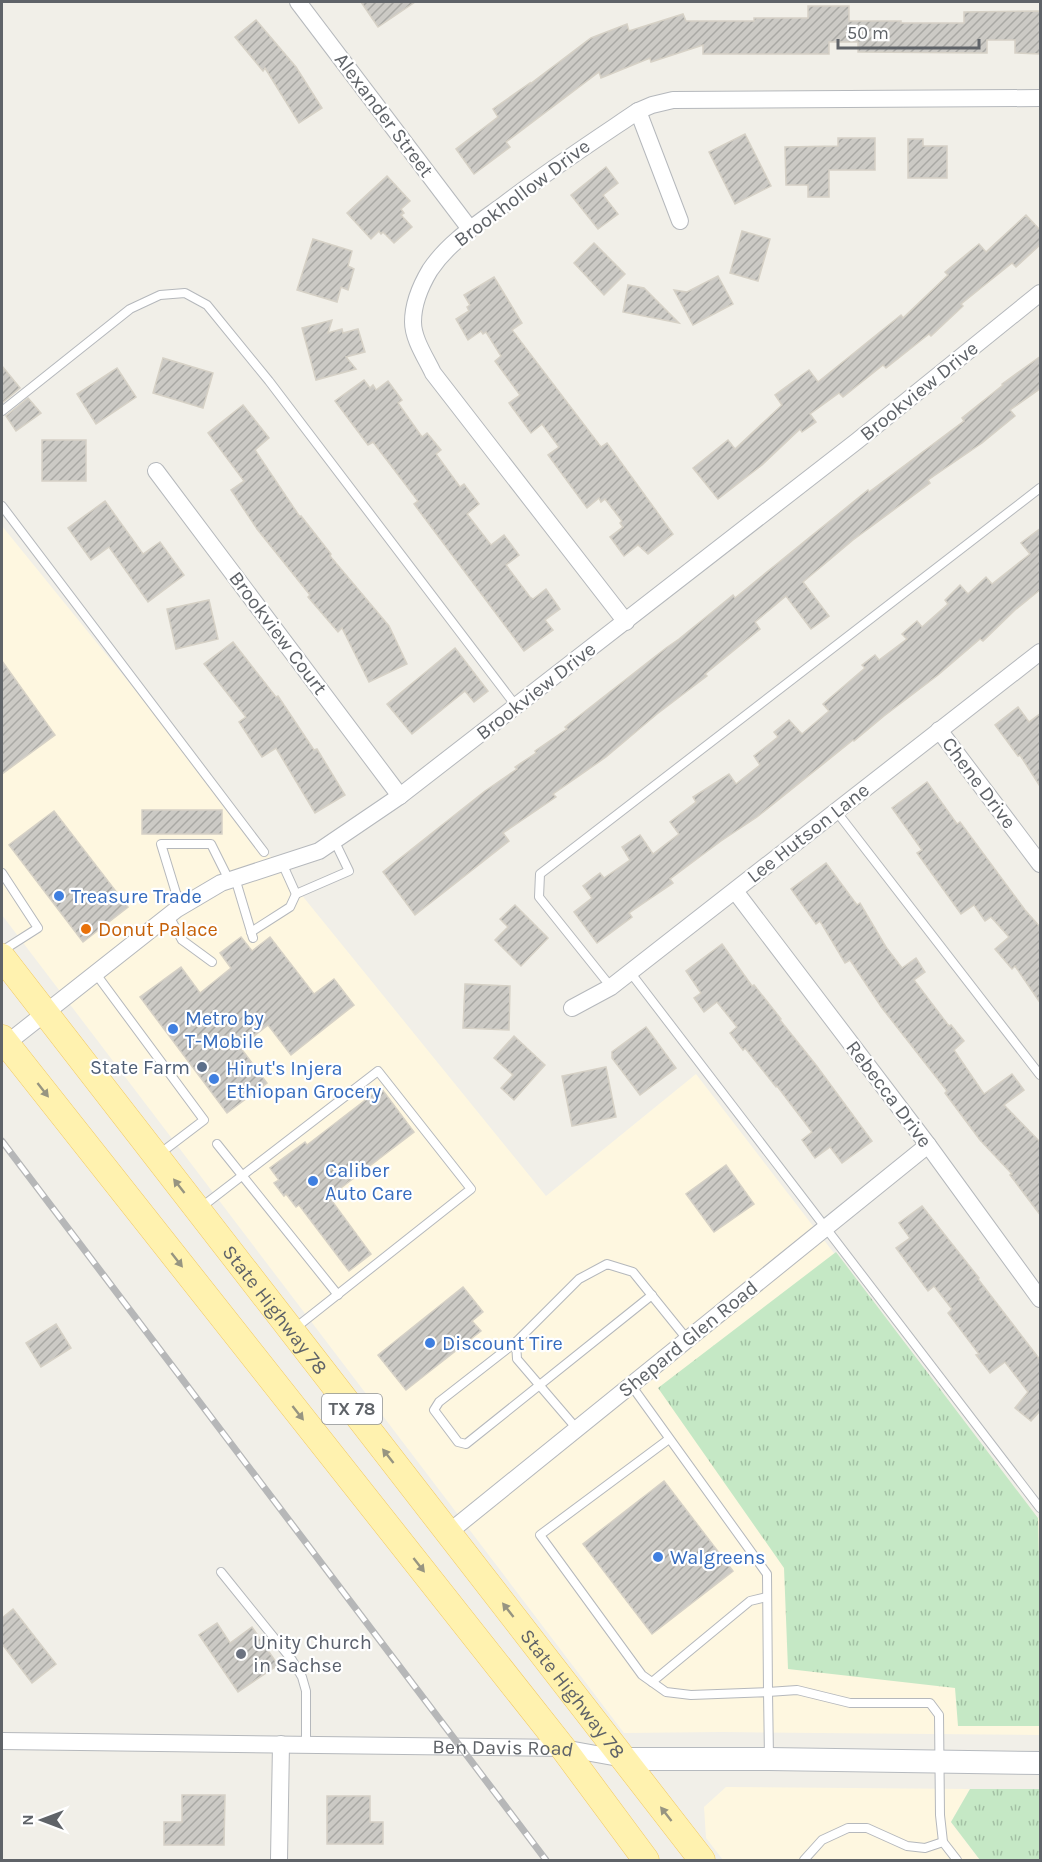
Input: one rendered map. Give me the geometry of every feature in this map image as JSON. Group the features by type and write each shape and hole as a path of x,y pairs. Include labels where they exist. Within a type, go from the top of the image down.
{"main road":[{"name":"State Highway 78","path":"2,957 702,1860"},
{"name":"TX 78","path":"4,1041 563,1748 646,1860"}],"street":[{"name":"Alexander Street","path":"298,2 470,229"},
{"name":"Brookhollow Drive","path":"626,622 433,373 418,343 413,324 416,300 430,271 450,246 470,229 553,167 638,111 652,105 673,100 1041,98"},
{"path":"638,111 680,221"},
{"name":"Brookview Drive","path":"4,1041 45,1014 184,905 221,883 319,850 400,796 857,441 1041,293"},
{"name":"Brookview Court","path":"156,471 400,796"},
{"name":"Lee Hutson Lane","path":"572,1008 611,987 1041,652"},
{"name":"Chene Drive","path":"939,730 1041,864"},
{"name":"Rebecca Drive","path":"735,891 928,1145 1041,1299"},
{"name":"Shepard Glen Road","path":"448,1533 928,1145"},
{"name":"Ben Davis Road","path":"2,1741 563,1748 624,1759 1041,1763"},
{"path":"279,1860 281,1744"}],"lane":[{"path":"2,411 130,309 160,295 185,293 207,305 269,381 516,706"},
{"path":"611,987 538,897 540,874 1041,488"},
{"path":"2,506 264,852"},
{"path":"835,811 1041,1075"},
{"path":"184,905 176,893 161,844 211,844 232,879 252,935 290,907 296,894 350,871 334,840"},
{"path":"282,863 296,894"},
{"path":"2,873 38,928 2,951"},
{"path":"168,916 182,940 212,962"},
{"path":"630,972 1041,1508"},
{"path":"96,974 204,1120 155,1157"},
{"path":"197,1211 378,1071 471,1188 291,1332"},
{"path":"217,1144 338,1295"},
{"path":"652,1295 466,1444 458,1442 434,1410 439,1402 516,1342 579,1279 607,1264 633,1272 652,1295 687,1340"},
{"path":"516,1342 517,1359 577,1429"},
{"path":"631,1385 767,1574 769,1759"},
{"path":"669,1439 540,1535 642,1675 666,1692 692,1695 797,1690 850,1703 930,1703 939,1715 940,1815 943,1842 957,1860"},
{"path":"221,1572 292,1660 302,1677 306,1690 306,1745"},
{"path":"652,1682 750,1601 767,1597"},
{"path":"804,1860 822,1840 848,1828 867,1828 907,1846 926,1848 943,1842"}],"shaded area":[{"path":"2,526 546,1196 696,1074 1040,1518 1040,1735 624,1733 2,915"},
{"path":"726,1787 970,1789 951,1822 980,1860 723,1860 706,1838 704,1807"}],"green space":[{"path":"836,1252 1038,1518 1040,1726 958,1726 955,1688 788,1669 784,1568 658,1388"},
{"path":"970,1789 1040,1789 1040,1860 980,1860 951,1822"}],"building":[{"path":"361,2 415,2 378,27"},
{"path":"808,6 849,6 849,21 901,21 901,23 964,23 964,12 1041,11 1041,54 1015,53 1015,40 987,40 987,53 858,52 858,42 829,42 829,54 703,54 703,45 651,62 650,58 601,78 599,72 506,142 510,147 474,174 456,149 498,117 493,109 591,38 627,24 629,31 683,14 686,21 808,18"},
{"path":"256,20 296,67 322,108 299,123 265,68 263,71 235,37"},
{"path":"745,134 771,186 735,204 709,152"},
{"path":"838,138 875,138 875,170 829,170 829,197 808,197 808,185 786,185 785,147 838,146"},
{"path":"908,139 923,139 923,146 947,146 947,178 908,178"},
{"path":"606,167 618,183 603,195 618,214 598,229 571,195"},
{"path":"387,176 410,201 401,209 404,213 401,215 412,227 394,243 379,231 371,239 347,213"},
{"path":"1026,215 1041,231 1041,244 1016,267 1012,263 961,304 963,306 931,336 929,334 886,368 883,365 843,397 839,393 810,414 816,422 802,432 800,429 762,465 718,499 693,468 728,440 735,449 782,405 775,395 809,370 818,382 901,315 903,318 948,275 945,272 979,244 986,252"},
{"path":"742,231 770,239 758,281 730,273"},
{"path":"313,239 352,251 348,266 354,269 348,290 341,287 337,302 297,290"},
{"path":"594,243 625,274 604,295 574,263"},
{"path":"718,276 733,304 693,325 674,290 687,292"},
{"path":"494,277 522,323 512,330 601,447 607,443 673,534 648,554 638,545 624,556 610,537 623,527 620,523 622,521 605,499 601,502 599,498 587,508 548,455 559,447 542,424 531,433 509,403 520,395 495,361 501,356 486,332 483,334 481,331 468,340 456,319 469,311 467,307 470,305 464,295"},
{"path":"628,285 644,288 679,323 623,312"},
{"path":"332,320 328,333 342,329 343,333 358,329 365,352 346,357 356,369 316,380 302,328"},
{"path":"1041,356 1041,388 1010,410 1015,416 982,443 928,480 930,483 853,540 803,582 829,616 811,629 786,596 755,622 760,629 705,674 707,676 606,757 553,794 556,797 503,833 509,841 415,915 383,872 485,791 517,769 515,767 567,729 565,727 733,595 735,598 868,490 869,492 964,421 962,418 1002,384"},
{"path":"163,358 213,373 203,408 153,393"},
{"path":"2,366 20,388 2,403"},
{"path":"117,368 136,397 96,424 77,394"},
{"path":"364,380 370,388 373,385 376,390 388,381 402,400 398,403 422,437 427,433 441,450 436,454 460,487 464,484 479,504 467,514 491,545 504,535 519,555 506,565 530,597 533,599 546,589 560,609 545,620 553,630 524,651 414,504 418,501 373,442 368,445 335,401"},
{"path":"28,398 41,413 16,431 6,416"},
{"path":"243,405 269,438 255,450 300,517 389,626 407,664 369,682 342,628 338,632 308,597 310,595 257,529 231,490 244,481 208,433"},
{"path":"42,440 86,440 86,481 42,481"},
{"path":"105,501 143,554 160,542 184,575 148,602 109,547 91,560 68,528"},
{"path":"1041,528 1041,589 983,641 980,639 938,675 757,817 670,879 673,883 629,913 632,917 597,943 574,912 592,898 583,886 600,873 604,878 630,860 622,847 640,835 653,854 679,834 670,822 696,802 693,797 729,774 736,784 760,765 754,756 778,737 774,732 789,720 802,734 829,711 823,704 865,668 862,665 875,655 879,660 907,639 902,634 917,621 922,627 948,604 945,600 960,585 968,594 986,577 992,584 1030,554 1021,543"},
{"path":"209,600 218,639 176,649 167,609"},
{"path":"233,642 276,697 278,696 314,750 317,749 345,795 315,813 276,748 262,757 239,722 246,717 204,664"},
{"path":"455,648 488,691 474,702 465,691 412,734 387,704"},
{"path":"2,661 55,735 2,774"},
{"path":"1018,707 1029,722 1041,713 1041,788 1020,755 1018,756 995,725"},
{"path":"927,782 957,824 960,822 1041,928 1041,1004 1015,966 1012,969 995,949 1009,937 991,917 985,921 974,905 961,914 917,853 922,850 892,808"},
{"path":"142,810 222,810 222,834 142,834"},
{"path":"54,811 128,907 83,942 9,845"},
{"path":"826,863 857,905 860,903 886,947 902,968 916,958 925,972 914,980 949,1026 951,1025 964,1041 954,1050 984,1094 1012,1074 1024,1090 1004,1105 1041,1143 1041,1216 1010,1175 1012,1174 980,1140 945,1093 947,1091 882,1008 850,960 845,963 820,921 816,924 791,889"},
{"path":"515,905 548,938 521,966 495,940 508,927 500,919"},
{"path":"241,937 252,951 270,937 314,994 334,979 354,1005 291,1055 268,1025 240,1047 267,1083 227,1113 140,997 181,967 200,993 231,968 220,953"},
{"path":"722,944 872,1141 842,1163 830,1147 815,1158 802,1140 812,1132 777,1086 730,1033 737,1027 717,1002 704,1012 694,998 701,993 686,971"},
{"path":"465,984 510,986 509,1030 463,1028"},
{"path":"646,1027 676,1068 640,1095 612,1058 612,1052"},
{"path":"514,1036 545,1065 514,1100 501,1088 513,1075 494,1058"},
{"path":"606,1067 616,1117 572,1126 562,1076"},
{"name":"Caliber Auto Care","path":"381,1088 414,1132 329,1197 371,1254 349,1271 299,1205 296,1207 274,1183 279,1180 270,1168 305,1142 307,1145"},
{"path":"726,1165 754,1204 714,1232 686,1194"},
{"path":"922,1206 1041,1361 1041,1410 1031,1421 1015,1408 1028,1392 1005,1362 990,1373 976,1355 979,1354 948,1313 952,1309 934,1286 928,1291 896,1248 910,1238 899,1223"},
{"name":"Discount Tire","path":"463,1287 483,1312 472,1321 481,1331 406,1390 378,1355"},
{"path":"56,1324 71,1348 41,1367 26,1343"},
{"name":"Walgreens","path":"664,1481 733,1571 652,1634 583,1544"},
{"path":"13,1609 56,1664 32,1683 2,1644 2,1618"},
{"name":"Unity Church in Sachse","path":"217,1623 230,1643 252,1627 278,1665 238,1692 199,1635"},
{"path":"182,1795 225,1795 224,1845 164,1845 164,1822 182,1822"},
{"path":"327,1796 370,1796 370,1822 383,1822 383,1844 327,1844"}],"railway":[{"path":"2,1141 546,1860"}],"place":[{"name":"Treasure Trade","path":"59,896"},
{"name":"Donut Palace","path":"86,929"},
{"name":"Metro by T-Mobile","path":"173,1029"},
{"name":"State Farm","path":"202,1067"},
{"name":"Hirut's Injera Ethiopan Grocery","path":"214,1079"},
{"name":"Caliber Auto Care","path":"313,1181"},
{"name":"Discount Tire","path":"430,1343"},
{"name":"Walgreens","path":"658,1557"},
{"name":"Unity Church in Sachse","path":"241,1654"}]}
